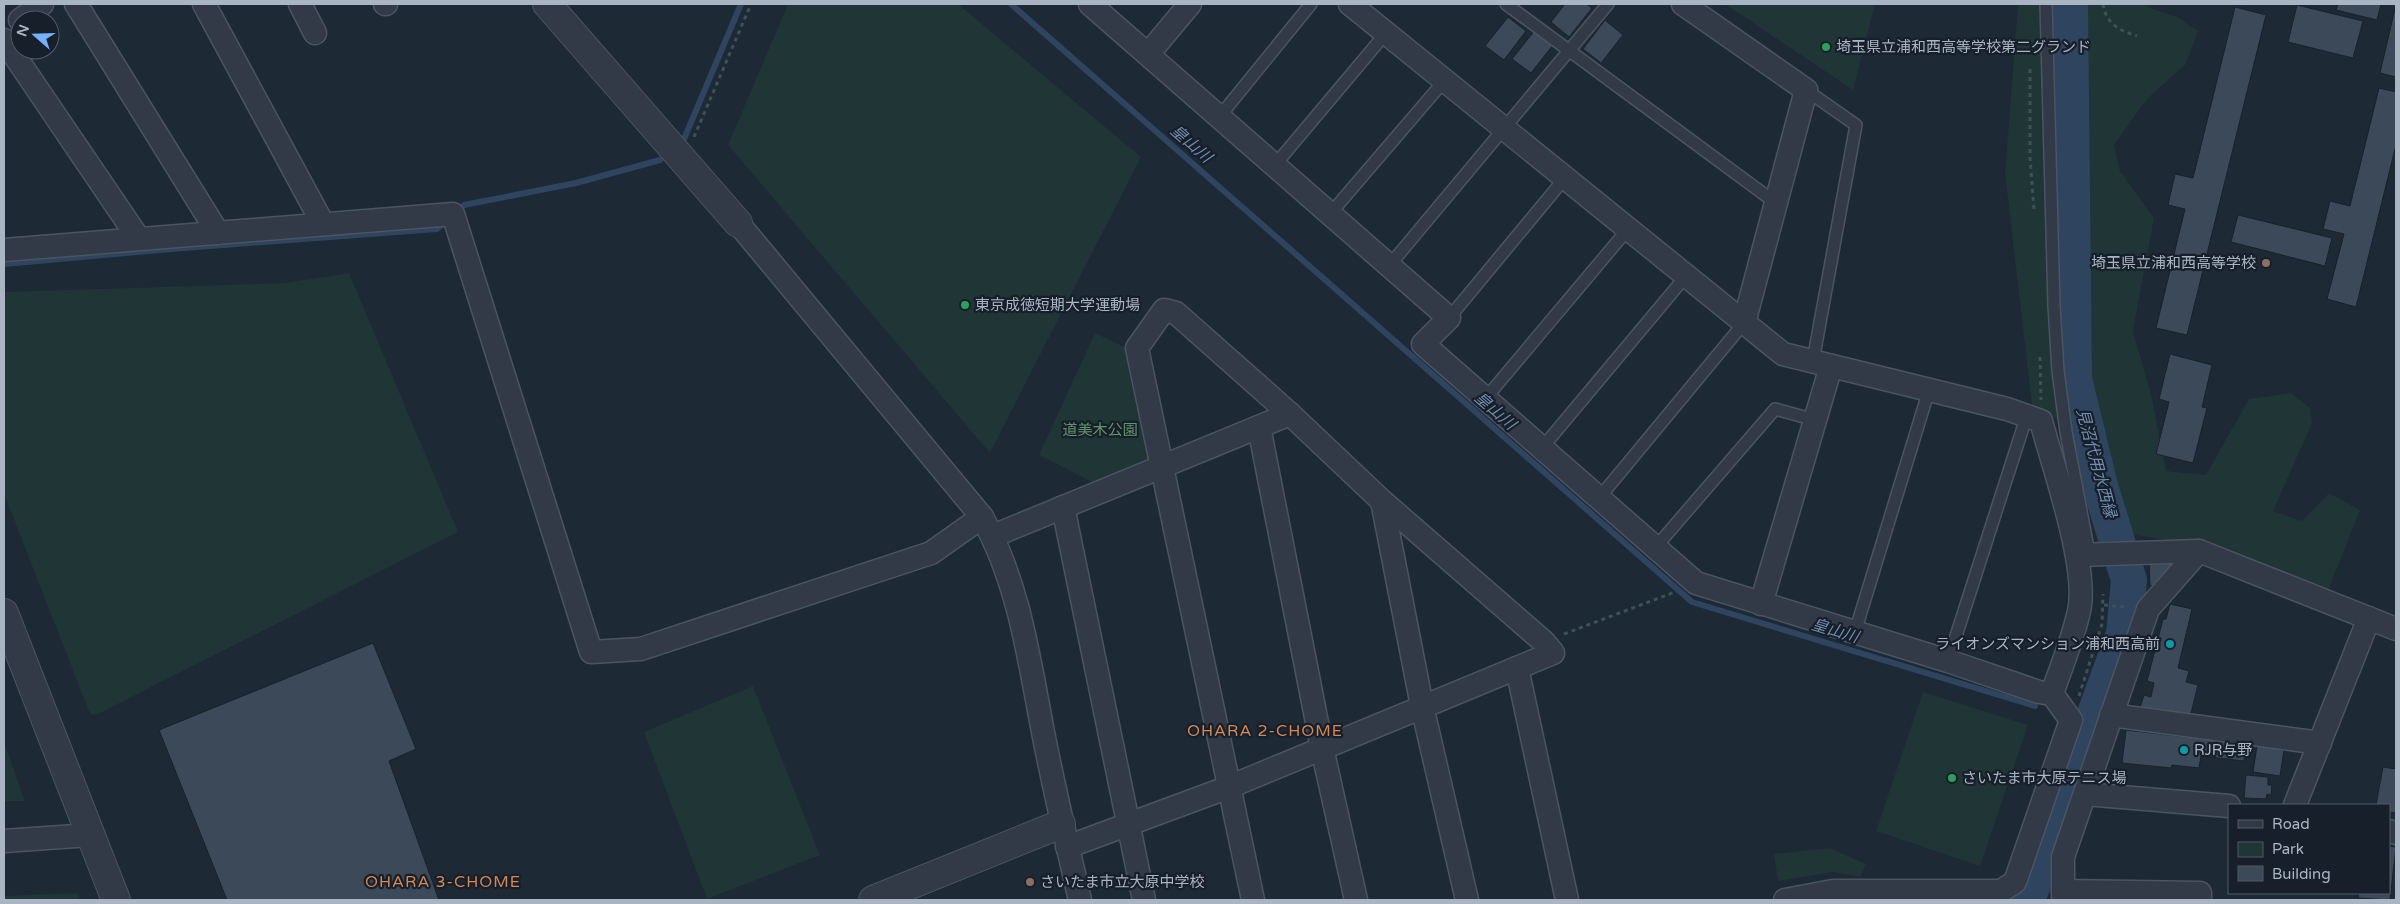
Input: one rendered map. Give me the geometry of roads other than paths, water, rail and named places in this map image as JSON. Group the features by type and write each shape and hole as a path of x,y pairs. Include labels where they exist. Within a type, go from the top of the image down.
{"street":[{"path":"76,4 218,233"},
{"path":"204,4 323,224"},
{"path":"300,4 315,33"},
{"path":"547,4 738,223 988,526 1006,565 1025,637 1064,835 1080,900"},
{"path":"1090,4 1149,53 1449,318 1423,344 1696,583 1948,661 2039,692 2052,694 2071,720 2015,882 2001,891 1834,891 1785,900"},
{"path":"1149,53 1190,4"},
{"path":"1350,4 1783,354 2027,415 2042,421 2087,554 2080,609 2052,694"},
{"path":"1684,4 1806,90 1744,323"},
{"path":"4,40 139,239"},
{"path":"4,250 452,214 591,652 641,649 931,553 988,526 1063,507 1290,414"},
{"path":"873,900 1064,835 1127,824 1229,787 1553,653 1544,642 1382,501 1290,414 1176,313 1164,310 1137,348 1229,787 1253,900"},
{"path":"1761,604 1815,420 1822,363"},
{"path":"1259,427 1322,748 1356,900"},
{"path":"1382,501 1422,706 1467,900"},
{"path":"1063,507 1144,900"},
{"path":"2087,554 2141,551 2199,551 2396,629"},
{"path":"2199,551 2148,609 2063,857 2063,895 2200,893 2200,900"},
{"path":"4,613 116,900"},
{"path":"2295,804 2369,618"},
{"path":"1517,668 1567,900"},
{"path":"2111,716 2320,743"},
{"path":"2084,794 2228,806"},
{"path":"4,841 90,835"}],"lane":[{"path":"1220,116 1311,4"},
{"path":"1506,4 1776,203"},
{"path":"1389,266 1608,4"},
{"path":"2046,4 2054,306 2057,352 2066,432 2087,554"},
{"path":"1274,165 1386,33"},
{"path":"1330,214 1445,80"},
{"path":"1806,90 1856,125 1822,363"},
{"path":"1449,318 1565,178"},
{"path":"1485,398 1628,229"},
{"path":"1542,448 1686,276"},
{"path":"1598,498 1744,323"},
{"path":"1855,632 1929,390"},
{"path":"1655,548 1775,408 1815,420"},
{"path":"1948,661 2027,415"}],"waterway":[{"path":"678,144 684,139 741,4"},
{"name":"皇山川","path":"1011,4 1692,602 2035,706"},
{"name":"見沼代用水西縁","path":"2022,900 2029,895 2124,634 2129,580 2100,486 2074,379 2070,4"},
{"path":"457,211 464,205 576,183 660,160 669,152"},
{"path":"4,264 437,229 446,221"}],"place":[{"name":"埼玉県立浦和西高等学校第二グランド","path":"1826,47"},
{"name":"埼玉県立浦和西高等学校","path":"2266,263"},
{"name":"東京成徳短期大学運動場","path":"965,305"},
{"name":"ライオンズマンション浦和西高前","path":"2170,644"},
{"name":"RJR与野","path":"2184,750"},
{"name":"さいたま市大原テニス場","path":"1952,778"},
{"name":"さいたま市立大原中学校","path":"1030,882"}],"district":[{"name":"OHARA 2-CHOME","path":"1265,731"},
{"name":"OHARA 3-CHOME","path":"443,882"}],"park label":[{"name":"道美木公園","path":"1100,430"}]}
